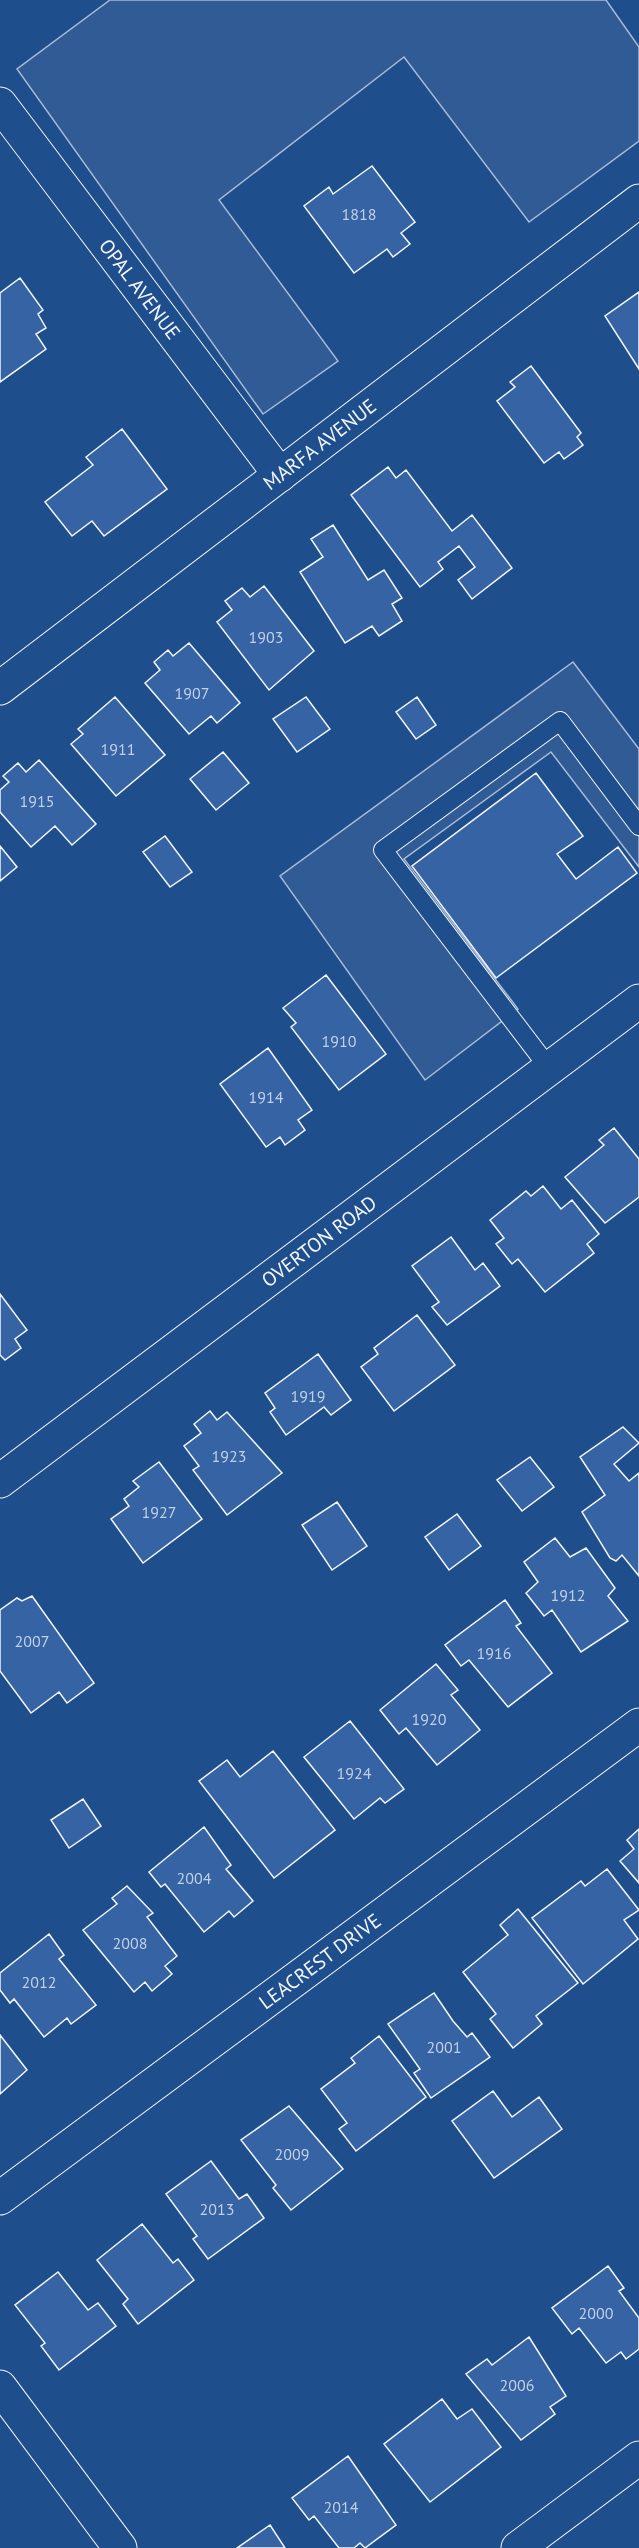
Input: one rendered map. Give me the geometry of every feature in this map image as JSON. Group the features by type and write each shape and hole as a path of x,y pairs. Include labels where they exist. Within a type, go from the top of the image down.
{"street":[{"name":"OPAL AVENUE","path":"0,104 280,475"},
{"name":"MARFA AVENUE","path":"0,688 639,201"},
{"name":"OVERTON ROAD","path":"0,1481 639,1001"},
{"name":"LEACREST DRIVE","path":"0,2198 639,1725"},
{"path":"0,2387 120,2548"},
{"path":"518,2548 639,2458"}],"lane":[{"path":"549,1068 383,850 560,721 639,826"}],"shaded area":[{"path":"110,0 606,0 639,47 639,141 529,222 404,57 219,200 338,361 263,414 17,69"},
{"path":"573,662 639,749 639,867 551,752 404,859 518,1009 425,1080 280,876"}],"building":[{"path":"372,166 415,222 401,233 410,244 393,257 387,249 354,273 304,206 329,187 333,194"},
{"path":"20,278 43,310 38,314 46,328 36,334 46,349 0,382 0,293"},
{"path":"639,292 639,369 605,316"},
{"path":"531,366 581,433 577,437 583,445 564,459 559,452 544,463 497,401 515,387 510,382"},
{"path":"122,429 167,489 104,536 92,521 72,536 45,502 93,465 86,457"},
{"path":"388,467 396,478 406,470 452,531 472,515 512,568 472,599 458,580 475,567 459,546 438,562 443,569 420,587 351,495"},
{"path":"333,525 368,580 384,570 402,598 392,604 402,621 379,636 372,626 345,643 300,572 323,557 311,539"},
{"path":"264,586 314,651 269,690 217,622 232,610 225,601 242,588 250,597"},
{"path":"189,643 240,703 217,723 211,716 189,734 145,683 160,670 154,662 168,650 173,656"},
{"path":"115,697 165,755 116,796 71,744 83,734 78,729"},
{"path":"306,697 330,729 297,752 273,719"},
{"path":"417,697 436,725 416,739 396,712"},
{"path":"223,752 249,783 216,810 190,779"},
{"path":"39,760 96,824 72,845 55,826 31,847 0,812 0,790 9,782 3,776 18,763 26,772"},
{"path":"536,773 583,836 557,854 576,879 618,847 637,873 496,978 412,866"},
{"path":"165,836 192,872 170,887 143,852"},
{"path":"0,846 17,867 0,881"},
{"path":"326,975 386,1054 339,1090 291,1027 296,1023 283,1008"},
{"path":"268,1048 312,1110 298,1120 305,1130 285,1145 280,1137 266,1147 220,1084"},
{"path":"614,1128 639,1159 639,1197 605,1223 565,1177 604,1145 599,1140"},
{"path":"543,1186 561,1209 572,1200 599,1234 587,1244 594,1253 545,1292 518,1259 512,1264 496,1244 504,1238 490,1220 526,1191 531,1196"},
{"path":"451,1237 475,1270 483,1263 500,1286 447,1325 432,1307 439,1302 412,1266"},
{"path":"0,1294 27,1330 15,1339 21,1348 5,1360 0,1355"},
{"path":"417,1315 455,1365 394,1411 361,1367 378,1354 374,1348"},
{"path":"318,1354 351,1400 331,1415 324,1407 286,1435 270,1412 275,1408 265,1393"},
{"path":"210,1411 217,1420 227,1412 282,1473 227,1515 193,1470 199,1466 184,1446 201,1433 194,1424"},
{"path":"623,1427 639,1443 614,1464 629,1481 639,1473 639,1576 622,1555 616,1561 610,1558 582,1512 605,1495 580,1457"},
{"path":"530,1457 554,1487 522,1511 497,1480"},
{"path":"159,1462 202,1519 143,1563 111,1519 129,1506 124,1499 139,1487 133,1481"},
{"path":"337,1502 367,1546 332,1570 302,1525"},
{"path":"457,1514 481,1546 449,1570 425,1537"},
{"path":"555,1538 570,1557 586,1548 615,1588 608,1596 628,1621 581,1652 552,1610 544,1616 526,1593 538,1582 524,1562"},
{"path":"32,1596 94,1683 67,1703 59,1692 31,1713 0,1671 0,1610 17,1598 22,1601"},
{"path":"505,1600 521,1623 516,1626 552,1673 508,1707 469,1660 461,1666 445,1645"},
{"path":"436,1664 458,1690 451,1695 480,1730 437,1765 406,1728 399,1734 380,1710"},
{"path":"350,1721 404,1789 385,1803 380,1798 354,1819 304,1757"},
{"path":"273,1751 335,1830 274,1878 199,1781 227,1760 240,1777"},
{"path":"83,1799 101,1826 69,1848 51,1820"},
{"path":"204,1827 231,1865 226,1869 253,1901 234,1917 229,1911 204,1932 165,1884 161,1887 149,1872"},
{"path":"639,1829 639,1883 620,1861 634,1849 627,1840"},
{"path":"607,1869 639,1910 624,1920 638,1939 583,1984 532,1918 581,1881 585,1886"},
{"path":"127,1886 153,1913 147,1917 177,1956 165,1966 172,1974 152,1991 145,1982 134,1992 83,1930 117,1904 112,1898"},
{"path":"518,1909 578,1983 536,2016 542,2024 513,2048 490,2019 496,2014 463,1972 508,1935 500,1925"},
{"path":"49,1934 64,1955 59,1959 96,2005 71,2024 67,2018 44,2037 14,1999 10,2003 0,1990 0,1973"},
{"path":"434,1993 467,2037 472,2033 490,2057 431,2098 414,2073 420,2069 388,2024"},
{"path":"0,2035 27,2070 0,2094"},
{"path":"379,2036 426,2097 356,2151 339,2129 347,2123 321,2089 355,2063 351,2058"},
{"path":"493,2091 512,2117 539,2097 562,2129 494,2178 452,2121"},
{"path":"289,2106 343,2169 291,2210 273,2188 276,2185 241,2140"},
{"path":"211,2161 239,2199 247,2194 264,2218 208,2259 193,2239 197,2236 166,2194"},
{"path":"142,2224 173,2263 178,2259 194,2280 138,2324 123,2304 128,2299 97,2260"},
{"path":"608,2266 624,2288 619,2291 639,2318 639,2349 626,2359 621,2352 606,2363 579,2328 572,2334 552,2308"},
{"path":"58,2272 88,2310 98,2303 116,2326 59,2370 41,2346 45,2343 15,2305"},
{"path":"529,2337 566,2396 550,2407 555,2414 521,2440 466,2374 487,2359 492,2365"},
{"path":"442,2399 457,2419 472,2409 501,2447 430,2502 384,2444"},
{"path":"348,2456 396,2525 365,2548 360,2543 354,2548 339,2548 314,2516 309,2520 292,2498"},
{"path":"270,2525 285,2548 237,2548"}]}
